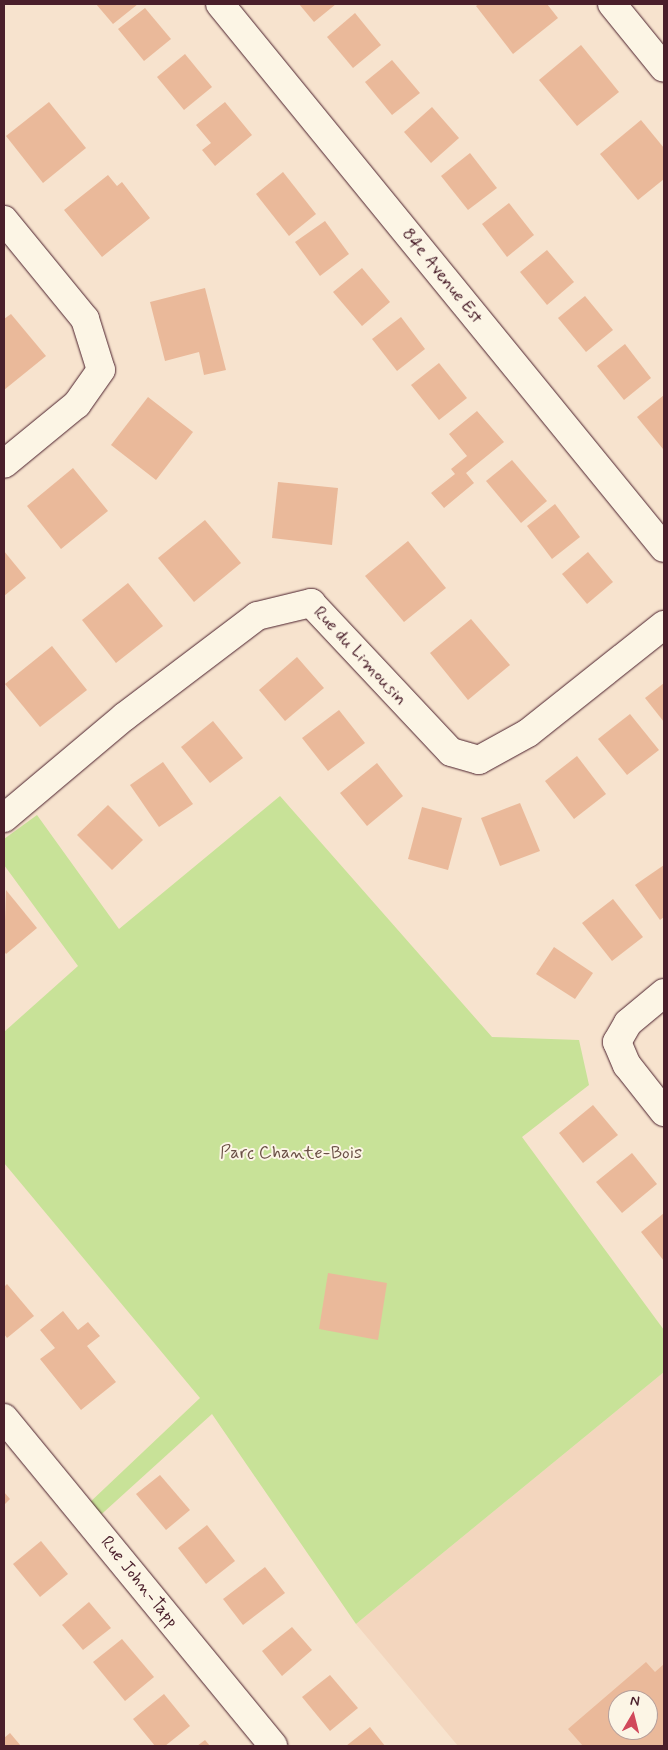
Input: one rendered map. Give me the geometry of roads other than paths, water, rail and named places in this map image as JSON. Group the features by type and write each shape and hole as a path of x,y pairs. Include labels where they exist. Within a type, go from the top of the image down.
{"street":[{"name":"84e Avenue Est","path":"220,4 664,548"},
{"path":"612,4 664,68"},
{"path":"4,220 85,319 101,370 77,404 4,464"},
{"name":"Rue du Limousin","path":"4,818 124,717 257,616 311,603 451,752 479,760 528,733 664,624"},
{"path":"664,993 628,1022 618,1042 627,1065 664,1112"},
{"name":"Rue John-Tapp","path":"4,1418 273,1746"}],"park label":[{"name":"Parc Chante-Bois","path":"291,1153"}]}
